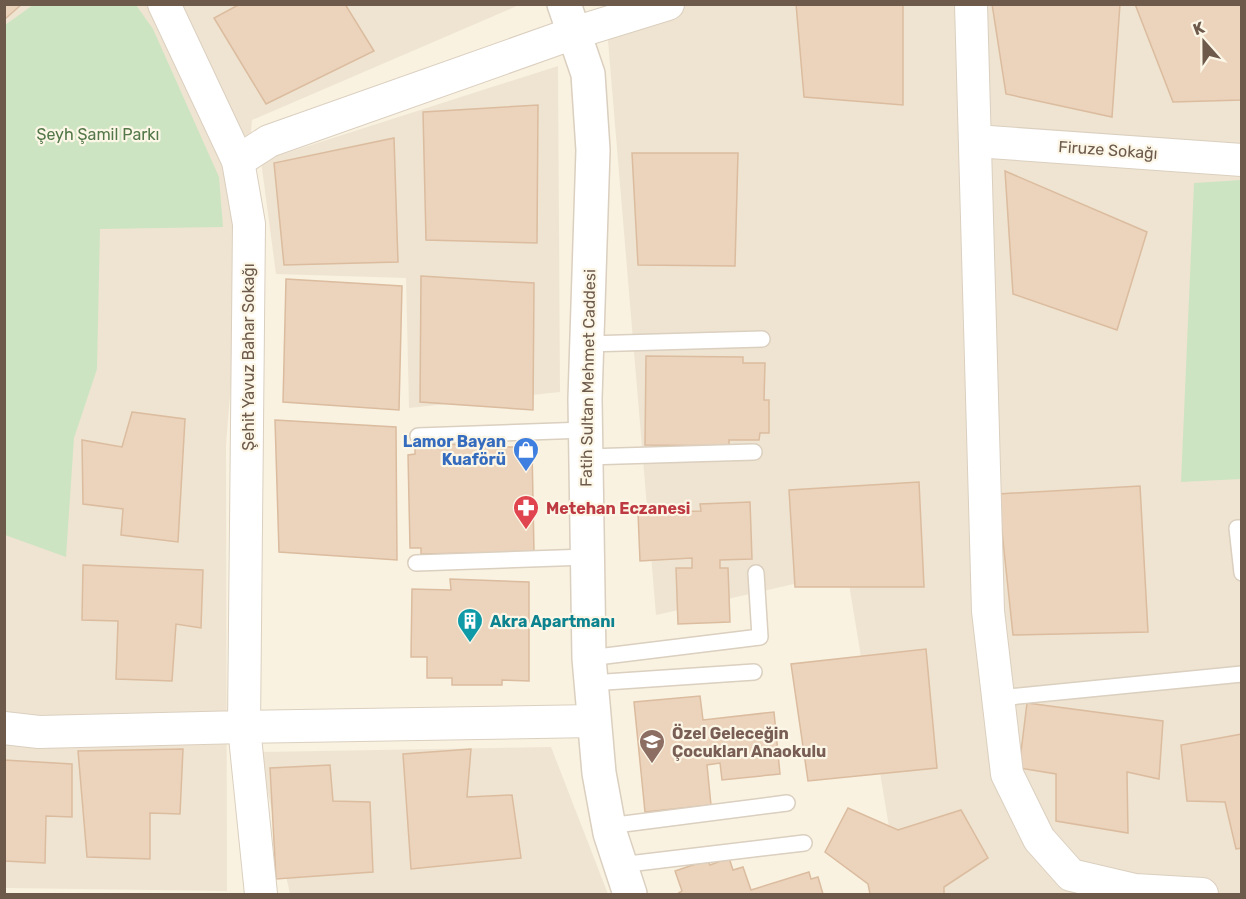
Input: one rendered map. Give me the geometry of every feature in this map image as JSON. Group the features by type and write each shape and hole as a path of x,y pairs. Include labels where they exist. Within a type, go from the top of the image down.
{"street":[{"name":"Şehit Yavuz Bahar Sokağı","path":"164,4 238,161 249,224 244,727 261,894"},
{"path":"238,161 269,141 569,19 668,4"},
{"path":"971,4 988,611 1007,774 1039,839 1071,875 1135,890 1202,894"},
{"name":"Fatih Sultan Mehmet Caddesi","path":"569,19 588,74 593,150 586,443 590,670 599,773 608,826 625,880"},
{"name":"Firuze Sokağı","path":"975,141 1242,160"},
{"path":"4,728 39,732 594,721"}],"lane":[{"path":"587,344 762,339"},
{"path":"418,436 754,452"},
{"path":"1242,528 1237,528 1242,573"},
{"path":"416,563 587,557"},
{"path":"590,670 760,637 756,573"},
{"path":"590,670 754,672"},
{"path":"999,698 1242,674"},
{"path":"608,826 787,803"},
{"path":"625,880 804,843"}],"shaded area":[{"path":"5,5 519,5 252,120 226,445 227,891 5,888"},
{"path":"605,5 1241,5 1241,894 900,894 847,572 656,615"},
{"path":"558,66 560,392 409,408 406,278 276,274 261,161"},
{"path":"551,747 608,894 290,894 259,752"}],"green space":[{"name":"Şeyh Şamil Parkı","path":"33,5 136,5 153,29 219,177 223,227 100,229 97,369 74,438 66,557 5,535 5,25"},
{"path":"1241,180 1241,479 1181,482 1194,183"}],"building":[{"path":"4,4 22,4 5,19"},
{"path":"240,4 345,4 374,51 266,104 214,18"},
{"path":"796,4 903,4 903,105 804,97"},
{"path":"992,4 1120,4 1112,117 1006,94"},
{"path":"1135,4 1242,4 1242,100 1173,102"},
{"path":"538,105 537,243 426,240 423,112"},
{"path":"394,138 398,262 284,265 274,163"},
{"path":"632,153 738,153 735,266 638,265"},
{"path":"1005,171 1147,232 1117,330 1013,294"},
{"path":"421,276 534,283 533,410 420,402"},
{"path":"286,279 402,286 399,410 283,402"},
{"path":"646,356 743,357 743,363 765,363 764,400 769,400 769,433 760,433 759,440 729,440 729,446 645,445"},
{"path":"132,412 185,419 178,542 121,535 123,509 83,504 82,440 122,447"},
{"path":"275,420 396,427 397,560 279,552"},
{"path":"501,444 501,447 532,447 534,552 421,554 421,548 410,548 408,455 415,454 415,445"},
{"path":"919,482 924,587 795,587 789,490"},
{"path":"1140,486 1148,632 1013,635 998,494"},
{"path":"750,502 752,559 720,560 720,568 728,568 730,622 678,624 676,568 692,568 692,558 640,561 638,513 701,511 700,504"},
{"path":"83,565 203,570 201,628 176,624 172,681 116,679 118,621 82,620"},
{"name":"Akra Apartmanı","path":"450,579 529,582 529,681 502,680 502,685 452,685 452,678 427,678 427,657 411,657 412,589 451,590"},
{"path":"926,649 937,768 808,781 791,664"},
{"path":"700,696 703,720 774,712 780,774 722,780 720,763 707,765 711,805 645,812 634,702"},
{"path":"1027,703 1163,721 1159,779 1127,772 1128,833 1056,821 1056,774 1019,768"},
{"path":"1242,734 1242,848 1236,849 1225,802 1187,801 1181,745"},
{"path":"183,749 180,814 150,813 150,859 87,857 78,751"},
{"path":"471,749 467,797 512,795 521,858 411,869 403,754"},
{"path":"4,760 72,764 72,817 46,816 45,863 4,861"},
{"path":"330,765 333,801 370,802 373,872 276,879 270,768"},
{"path":"848,808 898,830 961,810 988,858 944,887 944,894 870,894 868,884 825,852"},
{"path":"729,858 733,870 743,867 751,890 809,872 811,879 818,877 823,894 677,894 682,891 675,871 708,860 710,865"}],"place":[{"name":"Lamor Bayan Kuaförü","path":"526,473"},
{"name":"Metehan Eczanesi","path":"526,531"},
{"name":"Akra Apartmanı","path":"470,644"},
{"name":"Özel Geleceğin Çocukları Anaokulu","path":"652,765"}]}
